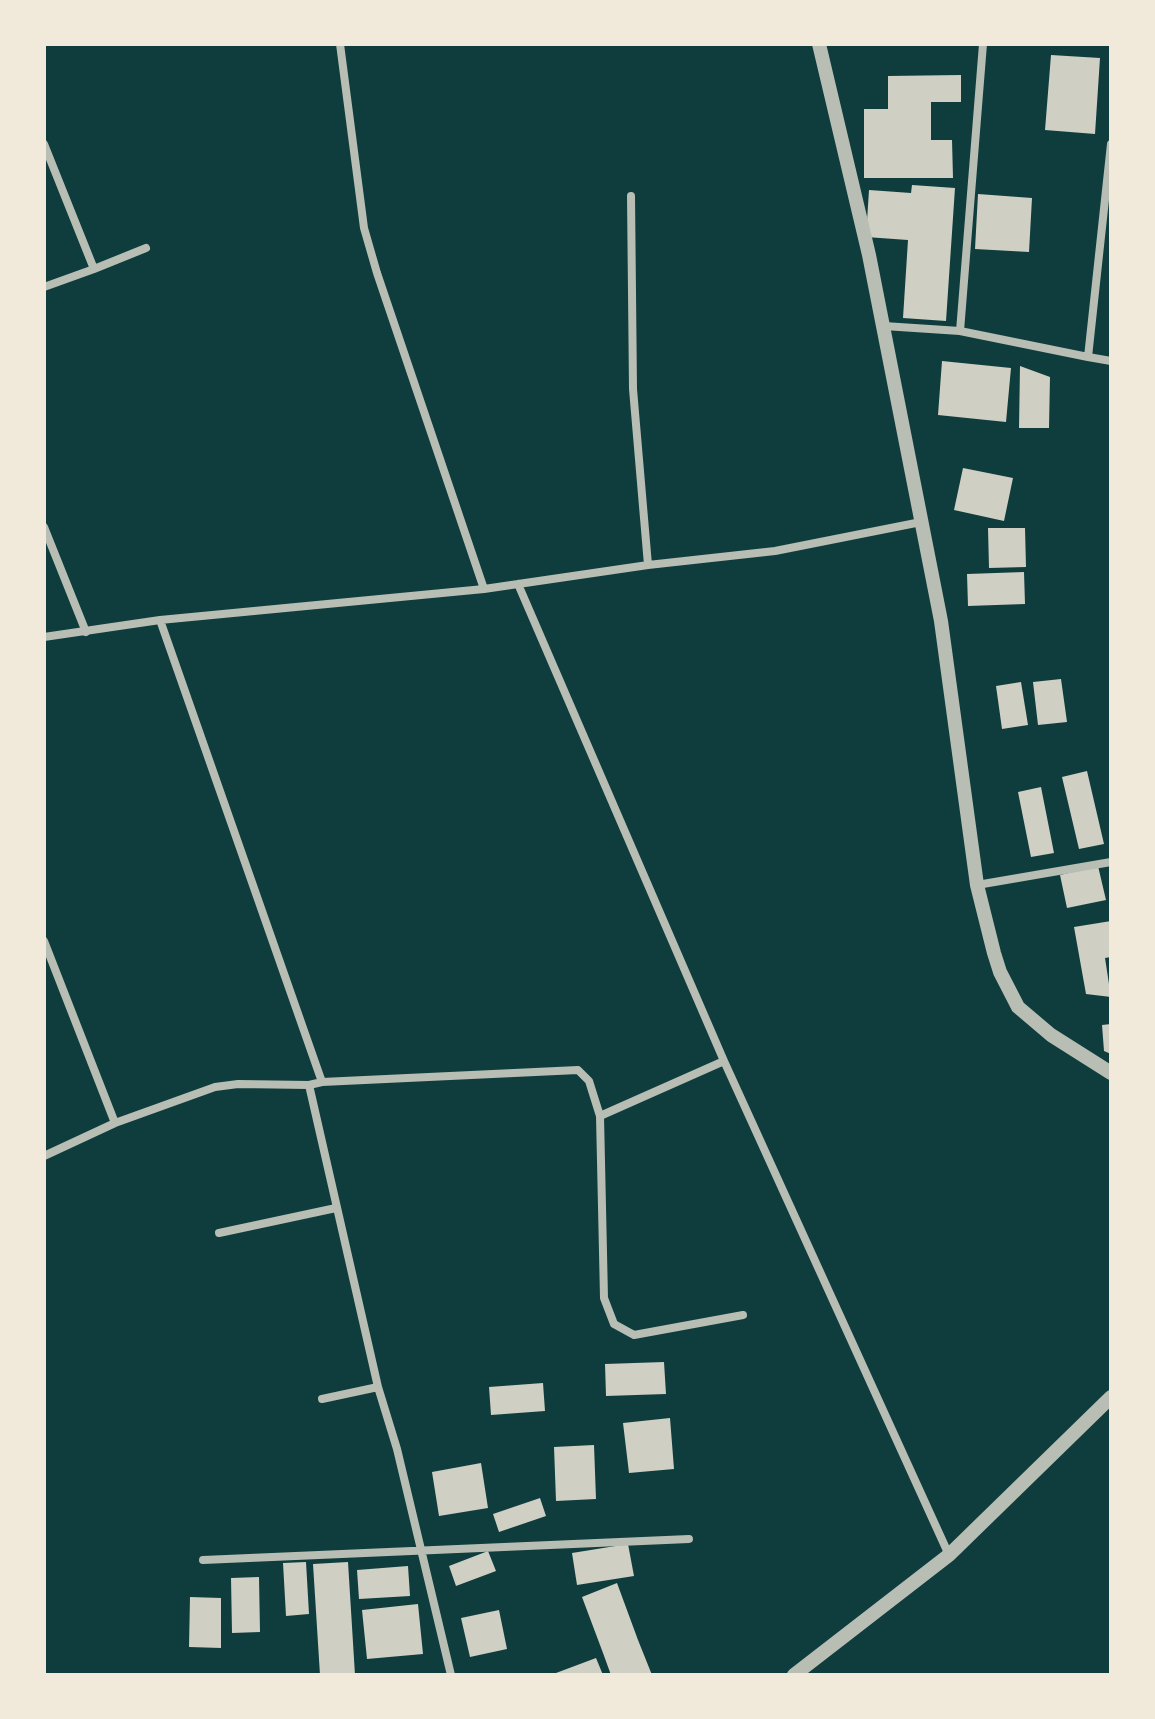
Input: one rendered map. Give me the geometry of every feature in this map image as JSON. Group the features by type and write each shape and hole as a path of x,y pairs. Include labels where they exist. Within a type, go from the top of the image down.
{"street":[{"path":"340,44 364,228 484,589"},
{"path":"819,44 884,326 941,621 977,885 997,963 1018,1007 1051,1035 1111,1073"},
{"path":"960,331 983,44"},
{"path":"44,144 94,269"},
{"path":"1088,357 1111,144"},
{"path":"631,196 633,389 648,565"},
{"path":"44,287 146,248"},
{"path":"884,326 960,331 1111,361"},
{"path":"44,637 160,620 484,589 648,565 775,551 921,522"},
{"path":"44,527 86,632"},
{"path":"518,584 724,1061 949,1555"},
{"path":"160,620 322,1082"},
{"path":"977,885 1111,862"},
{"path":"44,941 115,1123"},
{"path":"600,1116 724,1061"},
{"path":"44,1156 115,1123 215,1087 578,1070 589,1081 600,1116 604,1298 614,1324 634,1335 743,1315"},
{"path":"309,1085 378,1387 397,1449 451,1675"},
{"path":"219,1233 336,1208"},
{"path":"322,1399 378,1387"},
{"path":"794,1675 949,1555 1111,1397"},
{"path":"203,1560 689,1539"}],"building":[{"path":"1051,55 1100,58 1095,134 1045,130"},
{"path":"961,75 961,102 931,102 931,140 952,140 953,178 864,178 864,109 888,109 888,76"},
{"path":"912,185 955,188 946,321 903,318 908,240 866,237 869,190 911,193"},
{"path":"978,194 1032,198 1029,252 975,249"},
{"path":"942,361 1011,368 1006,422 938,415"},
{"path":"1020,366 1050,377 1049,428 1019,428"},
{"path":"963,468 1013,478 1004,521 954,510"},
{"path":"988,528 1025,528 1026,567 989,568"},
{"path":"1024,572 1025,604 968,606 967,574"},
{"path":"1061,679 1067,722 1038,725 1033,682"},
{"path":"1021,682 1028,725 1002,729 996,686"},
{"path":"1087,771 1104,844 1079,849 1062,777"},
{"path":"1041,787 1054,853 1031,857 1018,792"},
{"path":"1098,866 1106,900 1067,908 1060,875"},
{"path":"1111,921 1111,957 1105,958 1111,997 1086,994 1074,927"},
{"path":"1111,1024 1111,1054 1104,1051 1102,1025"},
{"path":"664,1362 666,1394 606,1396 605,1364"},
{"path":"543,1383 545,1411 491,1415 489,1387"},
{"path":"670,1418 674,1469 629,1473 623,1423"},
{"path":"594,1445 596,1499 556,1501 554,1447"},
{"path":"481,1463 488,1508 439,1516 432,1472"},
{"path":"540,1498 546,1516 499,1532 493,1514"},
{"path":"628,1544 634,1576 577,1585 572,1553"},
{"path":"488,1551 496,1571 456,1586 449,1566"},
{"path":"306,1562 309,1614 286,1616 283,1563"},
{"path":"348,1562 355,1675 320,1675 313,1564"},
{"path":"408,1566 410,1596 359,1599 357,1570"},
{"path":"259,1577 260,1632 232,1633 231,1578"},
{"path":"617,1583 652,1675 611,1675 582,1597"},
{"path":"190,1597 221,1598 221,1648 189,1647"},
{"path":"418,1604 423,1654 367,1659 362,1610"},
{"path":"499,1610 507,1649 470,1657 461,1618"},
{"path":"596,1658 603,1675 556,1675 556,1673"}]}
